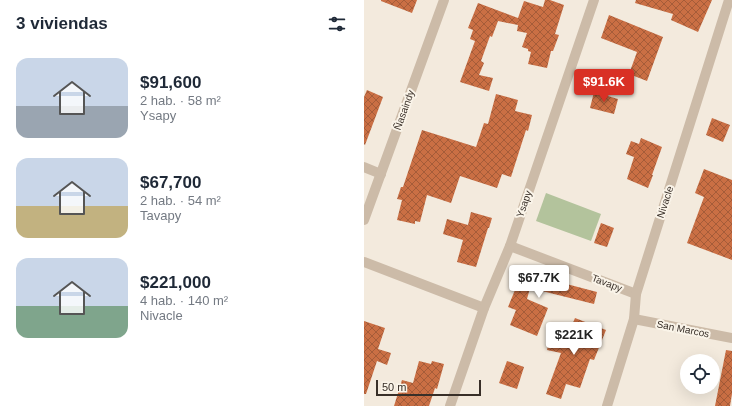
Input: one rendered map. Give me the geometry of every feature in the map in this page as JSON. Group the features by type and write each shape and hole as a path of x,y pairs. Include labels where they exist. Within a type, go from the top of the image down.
{"street":[{"name":"Ñasaindy","path":"364,220 444,0"},
{"name":"Ysapy","path":"450,406 484,308 510,246 594,0"},
{"name":"Nivacle","path":"607,406 634,319 636,294 729,0"},
{"path":"364,167 381,174"},
{"name":"Tavapy","path":"510,246 636,294"},
{"path":"364,262 484,308"},
{"name":"San Marcos","path":"634,319 732,338"}],"green space":[{"path":"546,193 601,214 591,241 536,221"}],"building":[{"path":"381,0 417,0 412,13"},
{"path":"545,0 550,0 564,5 555,34 559,35 553,51 551,51 547,68 528,64 531,52 522,47 527,33 517,31 518,25 498,21 492,37 490,36 481,61 484,63 479,75 493,78 489,91 460,82 475,41 470,39 473,30 468,28 478,3 518,18 524,1 543,7"},
{"path":"636,0 712,0 698,32 671,20 673,14 635,3"},
{"path":"609,15 663,37 647,81 629,74 637,52 601,38"},
{"path":"367,90 383,97 365,145 364,97"},
{"path":"594,92 618,99 614,114 590,108"},
{"path":"496,94 518,100 515,111 532,115 528,131 526,130 511,177 502,174 497,188 460,176 451,203 427,195 420,222 415,221 415,224 397,220 402,200 397,199 401,187 403,187 422,130 476,147 484,123 488,124"},
{"path":"712,118 730,125 723,142 706,135"},
{"path":"641,138 662,147 648,188 627,179 634,157 626,154 631,141 639,144"},
{"path":"704,169 732,180 732,260 687,243 704,197 695,193"},
{"path":"471,212 492,218 476,267 457,262 463,240 443,234 447,219 468,225"},
{"path":"601,223 614,228 607,247 594,243"},
{"path":"516,268 541,275 540,277 597,292 594,304 530,288 527,299 548,308 537,336 510,325 516,310 508,307 515,290 511,289"},
{"path":"575,318 606,330 594,360 590,359 580,388 566,384 561,399 546,394 561,353 547,350 550,336 566,339"},
{"path":"364,321 385,328 378,349 391,353 387,365 377,361 366,394 364,394"},
{"path":"726,350 732,351 732,394 730,406 715,406 717,394 720,394 720,381"},
{"path":"419,361 431,364 432,361 444,364 437,389 435,388 429,406 394,406 402,380 413,383"},
{"path":"507,361 524,367 517,389 499,383"}]}
